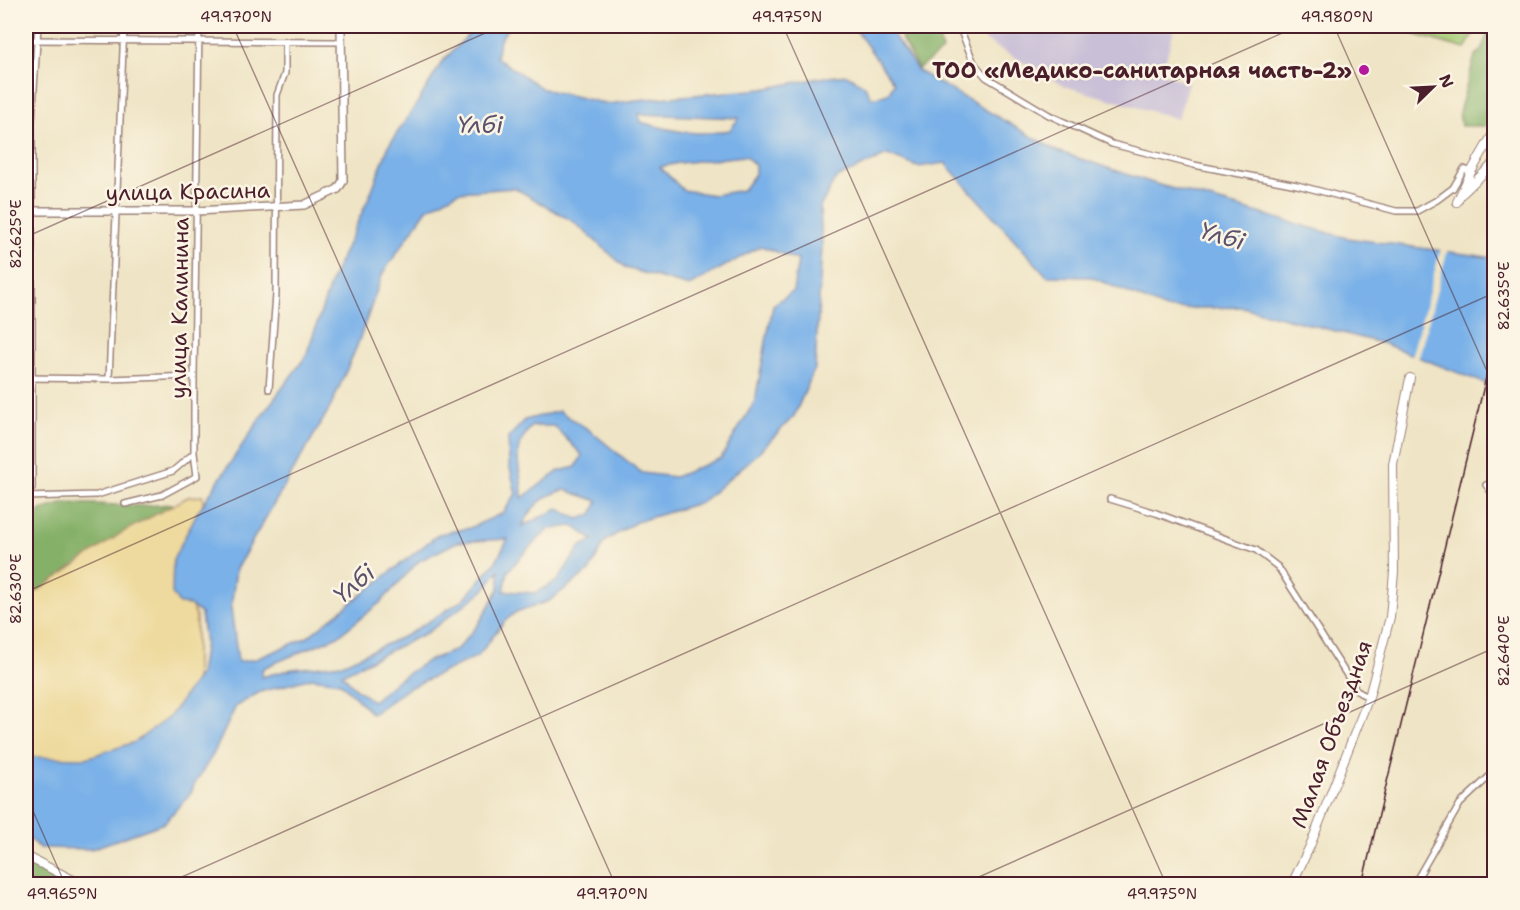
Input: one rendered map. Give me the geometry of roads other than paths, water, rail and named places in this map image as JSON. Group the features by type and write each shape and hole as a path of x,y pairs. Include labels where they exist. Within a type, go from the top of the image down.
{"main road":[{"path":"1494,132 1471,172 1459,199 1494,163"},
{"name":"Малая Объездная","path":"1292,885 1310,846 1369,697 1390,617 1394,572 1393,464 1410,378"},
{"path":"26,856 81,885"}],"street":[{"path":"26,491 32,488 28,378 29,121 38,26"},
{"path":"109,379 114,211 124,26"},
{"name":"улица Калинина","path":"125,504 162,495 197,476 194,453 194,376 199,26"},
{"path":"26,40 341,42 341,26"},
{"path":"959,26 974,63 986,77 1049,115 1112,144 1194,165 1297,185 1396,211 1417,211 1453,188 1461,171 1466,169 1471,172"},
{"path":"269,389 276,294 277,95 285,73 285,41"},
{"name":"улица Красина","path":"29,211 197,211 275,208 304,205 338,189 343,181 341,42"},
{"path":"28,378 109,379 194,376"},
{"path":"26,497 97,495 173,471 194,453"},
{"path":"1486,485 1494,496"},
{"path":"1110,499 1156,513 1256,550 1278,567 1355,688 1369,697"},
{"path":"1414,885 1460,804 1494,772"}],"water":[{"name":"Үлбі","path":"477,26 509,26 500,40 496,57 543,89 608,104 763,89 847,75 864,85 872,98 888,94 894,83 853,26 887,26 918,71 1057,151 1156,184 1347,238 1494,258 1494,387 1385,344 1242,307 1166,309 1091,277 1047,276 945,163 918,167 887,155 836,178 820,207 822,246 815,368 794,416 755,456 702,502 636,522 605,541 590,570 549,601 516,612 504,622 478,656 409,688 372,714 340,682 312,678 260,692 236,706 214,753 191,793 164,823 91,849 40,848 26,836 26,757 86,758 135,742 170,716 200,674 205,643 201,614 190,605 179,604 172,593 173,560 197,513 263,414 306,356 332,279 370,195 389,145 442,62","holes":["639,114 739,118 730,130 707,133 675,130 641,122","745,156 755,165 755,174 743,190 714,195 683,190 660,167","515,188 574,222 626,268 689,286 761,246 798,260 793,291 773,305 755,401 721,458 675,477 642,473 588,429 559,411 525,420 508,438 509,464 516,494 503,513 470,528 439,534 306,638 256,659 238,662 231,608 236,569 331,406 357,346 383,273 427,209 458,192","532,426 554,426 582,455 576,467 559,471 522,498 518,461 520,444","565,490 598,501 592,514 579,519 558,509 522,526 530,512 550,495","573,526 593,540 581,546 557,581 535,593 504,591 508,571 549,529","508,539 495,563 463,600 407,635 342,664 293,669 261,677 263,668 338,636 381,602 419,561 457,542","499,570 499,589 478,625 456,650 427,661 399,679 373,701 356,689 342,674 428,632 483,591"]}],"railway":[{"path":"1362,884 1494,345"}],"place":[{"name":"ТОО «Медико-санитарная часть-2»","path":"1364,70"}]}
